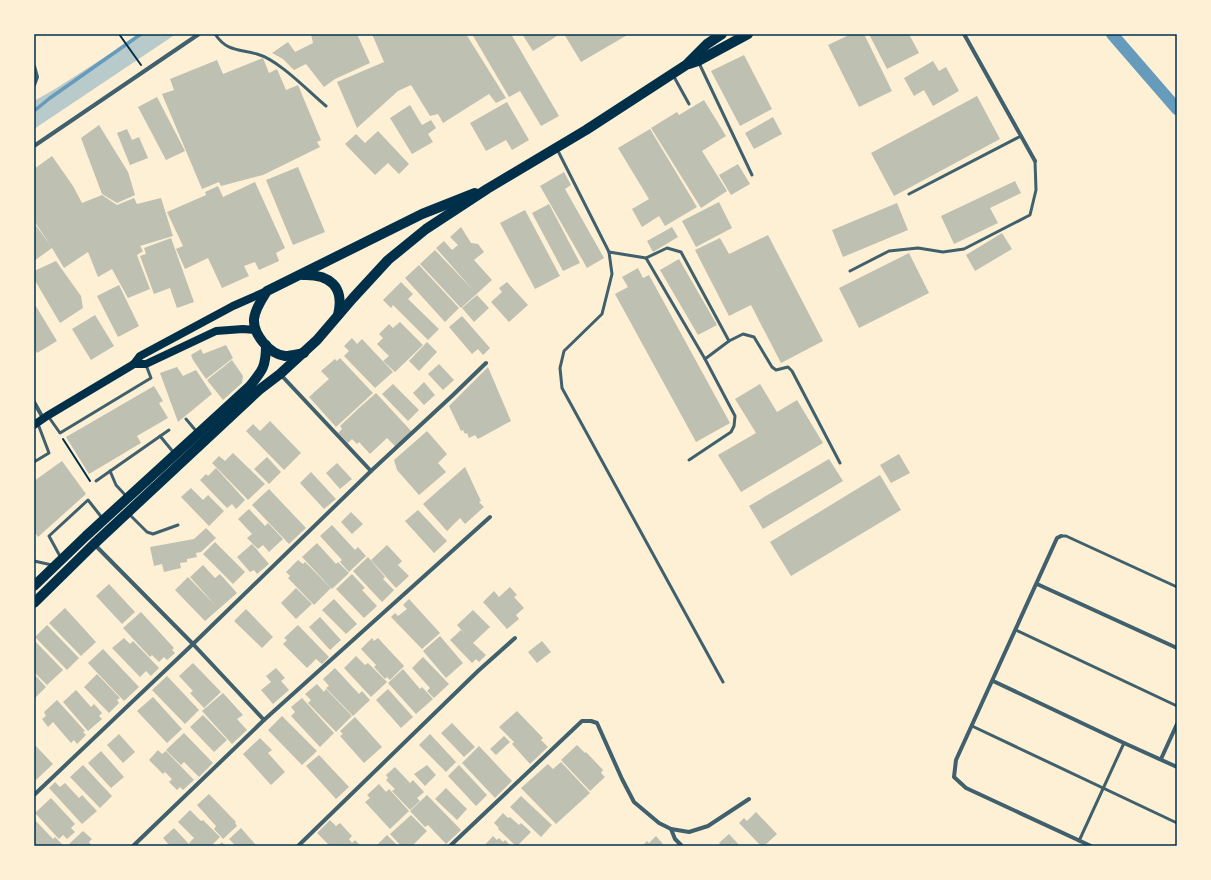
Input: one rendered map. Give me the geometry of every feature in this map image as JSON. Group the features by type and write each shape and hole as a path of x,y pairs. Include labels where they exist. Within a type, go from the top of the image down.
{"main road":[{"path":"34,602 259,390 304,353 338,316 352,298 388,260 426,229 487,189 586,130 686,65 707,44 722,34"},
{"path":"686,65 698,61 748,34"},
{"path":"40,420 134,364 140,356 234,306 422,214 487,189"},
{"path":"299,275 314,274 327,278 335,286 339,293 340,304 338,316"},
{"path":"267,291 258,305 254,318 255,330 266,345 274,352 286,356 304,353"},
{"path":"134,364 146,364 216,331 243,329 255,330"},
{"path":"34,586 250,386 261,372 266,360 266,345"}],"street":[{"path":"34,146 199,34"},
{"path":"964,34 1035,161"},
{"path":"34,66 37,77 34,85"},
{"path":"34,795 193,644 371,471 486,363"},
{"path":"280,374 371,471"},
{"path":"34,402 40,420"},
{"path":"132,846 264,720 490,516"},
{"path":"1062,536 1057,538 956,760 954,776 966,788 1091,846"},
{"path":"94,544 193,644 264,720"},
{"path":"1037,584 1177,648"},
{"path":"298,846 478,671 515,638"},
{"path":"993,681 1177,767"},
{"path":"450,846 582,721 597,723 634,802 659,823 671,829 689,832 708,826 749,800"},
{"path":"1161,759 1177,724"},
{"path":"671,829 675,839 682,846"}],"lane":[{"path":"214,34 220,42 237,51 257,54 273,61 326,106"},
{"path":"698,61 752,175"},
{"path":"672,74 689,104"},
{"path":"909,194 1021,136"},
{"path":"556,148 609,252 612,274 602,314 564,351 560,368 562,388 723,682"},
{"path":"850,271 889,251 918,248 943,252 964,249 1030,215 1036,190 1035,161"},
{"path":"609,252 646,258 667,248 681,252 729,341"},
{"path":"646,258 705,359 735,416 734,426 731,432 689,460"},
{"path":"705,359 729,341 743,334 754,337 772,367 776,370 788,367 792,371 840,463"},
{"path":"40,420 60,433 151,378 146,364"},
{"path":"186,419 198,434"},
{"path":"34,462 49,453 40,420"},
{"path":"96,481 168,430"},
{"path":"160,436 176,454"},
{"path":"110,471 116,485 128,498"},
{"path":"34,561 58,563 49,536 88,500 104,520"},
{"path":"127,513 147,532 154,534 178,525"},
{"path":"1062,536 1177,587"},
{"path":"1016,630 1177,706"},
{"path":"972,726 1177,823"},
{"path":"1080,841 1124,743"}],"path":[{"path":"119,34 134,57"},
{"path":"60,433 89,480 92,482 96,481"}],"shaded area":[{"path":"141,34 176,34 34,129 34,101"}],"building":[{"path":"311,34 357,34 370,63 335,79 324,87 306,64 294,70 283,59 272,53 288,42 295,52 313,43"},
{"path":"372,34 466,34 506,98 496,103 489,94 443,123 438,114 430,116 411,85 398,91 357,128 337,82 384,62"},
{"path":"472,34 511,34 559,116 541,126 520,91 509,97"},
{"path":"522,34 555,34 557,36 533,51"},
{"path":"564,34 629,34 581,62"},
{"path":"851,34 864,34 892,91 859,107 828,45"},
{"path":"869,34 909,34 919,53 887,69"},
{"path":"744,55 772,109 740,126 711,71"},
{"path":"263,58 269,73 277,69 286,90 298,85 321,140 317,142 320,147 263,175 221,186 219,182 202,189 162,94 174,90 170,79 217,60 223,74"},
{"path":"933,61 939,71 946,67 959,91 933,106 924,90 914,96 904,78"},
{"path":"977,96 1000,139 894,196 871,153"},
{"path":"157,97 185,151 166,160 138,107"},
{"path":"704,100 726,136 702,151 727,191 701,208 651,128 677,112 679,115"},
{"path":"507,102 529,140 512,150 506,140 486,151 470,123"},
{"path":"410,105 422,125 431,120 436,128 428,134 433,142 412,154 390,118"},
{"path":"773,117 782,134 754,149 745,133"},
{"path":"99,125 128,172 135,195 117,203 102,194 81,138"},
{"path":"127,129 132,140 139,137 148,158 130,165 117,133"},
{"path":"650,129 697,207 665,226 659,216 642,227 632,209 649,199 618,148"},
{"path":"378,131 409,164 399,174 388,163 375,175 345,144 356,134 365,143"},
{"path":"52,156 73,186 82,203 102,195 117,205 134,198 137,204 161,198 173,236 140,246 143,251 137,255 150,289 128,298 112,269 98,277 88,252 64,268 52,248 34,261 34,223 51,246 34,221 34,169"},
{"path":"738,164 750,184 731,195 719,175"},
{"path":"298,167 325,232 293,245 266,180"},
{"path":"564,172 571,185 565,189 604,258 587,268 540,186"},
{"path":"1015,181 1021,193 990,208 998,223 954,244 941,216"},
{"path":"255,182 285,248 276,253 279,261 259,270 255,262 244,266 249,276 222,288 208,258 185,269 176,249 183,246 167,212 206,195 205,192 218,186 223,197"},
{"path":"719,202 732,228 696,247 682,221"},
{"path":"897,203 908,230 843,257 832,230"},
{"path":"549,204 580,263 563,271 532,213"},
{"path":"525,210 560,276 535,289 500,223"},
{"path":"461,227 471,243 478,244 484,252 474,260 492,280 461,308 420,264 435,250 473,290 436,248 444,241 452,250 458,245 450,237"},
{"path":"672,227 678,237 653,252 647,241"},
{"path":"1002,233 1012,249 975,271 966,255"},
{"path":"768,235 823,341 781,363 751,305 729,316 695,250 720,238 729,254"},
{"path":"171,238 194,302 177,308 170,288 154,294 140,256 146,254 144,248"},
{"path":"909,253 929,293 859,328 839,288"},
{"path":"679,259 717,325 698,335 660,270"},
{"path":"56,261 81,296 83,308 60,323 34,279 34,271"},
{"path":"419,265 459,308 445,322 405,278"},
{"path":"638,268 643,278 649,275 730,423 696,442 615,294 628,287 622,277"},
{"path":"401,282 413,294 408,299 439,329 428,340 393,305 391,308 383,300"},
{"path":"507,282 528,305 509,322 491,302 502,292 499,288"},
{"path":"119,285 139,326 118,337 97,296"},
{"path":"477,295 489,308 474,322 462,308"},
{"path":"34,303 57,341 37,353 34,348"},
{"path":"95,315 114,346 91,360 72,329"},
{"path":"462,316 490,348 483,355 478,349 472,354 449,327"},
{"path":"400,322 423,345 395,372 383,361 389,356 377,344 383,338 379,334 389,324 393,328"},
{"path":"352,338 357,344 362,339 393,372 375,388 344,356 349,351 344,346"},
{"path":"427,342 437,352 419,371 409,361"},
{"path":"226,345 233,358 206,379 191,355 201,349 203,354"},
{"path":"340,358 373,393 336,427 309,397 329,379 321,371 335,359 337,361"},
{"path":"232,360 243,376 242,383 223,400 207,380"},
{"path":"439,364 454,380 443,390 428,374"},
{"path":"177,367 183,376 196,370 212,394 178,422 160,373"},
{"path":"488,367 511,421 478,439 475,435 469,438 467,433 465,434 463,430 461,431 449,406"},
{"path":"424,382 435,395 424,405 413,393"},
{"path":"393,384 419,410 408,421 382,394"},
{"path":"760,384 777,412 797,400 823,443 741,492 718,455 756,433 735,399"},
{"path":"154,386 163,401 159,403 168,418 137,436 141,443 89,474 66,437"},
{"path":"376,393 412,432 396,447 387,438 370,454 359,442 357,444 352,439 348,443 338,433 342,429 340,426"},
{"path":"270,421 301,453 284,470 246,431 253,424 260,431"},
{"path":"427,431 447,454 438,463 446,472 419,495 397,470 394,460"},
{"path":"233,453 265,484 248,500 212,463 219,456 225,461"},
{"path":"899,454 910,473 891,483 880,465"},
{"path":"267,457 281,472 269,484 254,469"},
{"path":"829,459 843,481 763,529 749,506"},
{"path":"62,461 86,494 38,537 34,531 34,481"},
{"path":"337,463 352,479 340,489 326,473"},
{"path":"465,467 481,501 479,502 484,507 465,524 460,518 447,531 423,504"},
{"path":"216,468 245,500 236,509 232,504 227,508 200,480 206,474 208,476"},
{"path":"311,472 336,499 324,509 300,483"},
{"path":"880,475 901,510 791,576 770,542"},
{"path":"191,488 203,500 208,495 224,511 209,526 181,497"},
{"path":"269,489 306,528 289,544 252,505"},
{"path":"249,509 265,526 268,523 283,539 269,552 263,545 258,549 247,538 252,534 238,519"},
{"path":"418,510 447,541 434,553 405,521"},
{"path":"351,512 363,524 352,534 341,522"},
{"path":"332,525 355,550 358,547 366,556 349,572 340,562 342,560 320,536"},
{"path":"206,528 216,538 201,552 196,553 197,557 187,559 187,562 180,563 181,568 164,572 162,564 154,566 150,547 194,539"},
{"path":"215,542 245,572 233,584 203,554"},
{"path":"317,543 336,564 338,562 349,573 332,589 302,557"},
{"path":"252,544 269,564 257,574 254,570 250,572 237,557"},
{"path":"387,545 402,561 398,565 409,576 396,588 371,560"},
{"path":"368,557 385,577 383,579 394,590 382,602 353,571"},
{"path":"298,560 303,564 305,562 331,588 314,605 288,578 290,576 286,572"},
{"path":"203,565 215,578 220,574 237,593 205,621 175,590 188,577 216,606 190,577"},
{"path":"352,574 365,588 362,590 377,606 364,618 336,589"},
{"path":"109,584 135,612 122,624 96,596"},
{"path":"510,587 517,595 514,597 524,608 516,615 519,619 507,629 483,602 494,591 499,597"},
{"path":"296,588 312,604 296,619 281,603"},
{"path":"334,599 357,624 346,634 322,610"},
{"path":"409,599 440,633 422,649 391,617 395,613 398,616 407,609 403,605"},
{"path":"65,608 96,642 81,656 49,623"},
{"path":"246,609 273,637 262,648 234,621"},
{"path":"473,610 490,627 473,643 486,655 479,662 476,659 472,663 450,640 461,630 465,634 457,625"},
{"path":"141,612 174,648 172,650 175,653 167,660 164,657 159,662 152,655 150,657 123,628"},
{"path":"320,617 341,640 330,650 309,627"},
{"path":"47,625 79,658 67,670 35,637"},
{"path":"298,625 329,657 322,664 316,659 307,668 283,644 287,640 284,638"},
{"path":"440,636 463,663 446,678 423,651"},
{"path":"124,638 130,644 133,641 159,668 151,676 146,671 140,677 112,648"},
{"path":"372,638 374,641 378,638 404,666 390,680 387,677 385,679 374,667 376,665 361,649"},
{"path":"34,640 63,670 47,685 34,672"},
{"path":"542,641 551,652 537,663 528,652"},
{"path":"103,649 139,687 124,701 88,663"},
{"path":"356,656 365,665 368,663 387,682 371,697 344,668"},
{"path":"423,657 449,684 434,698 427,691 430,688 412,668"},
{"path":"193,663 221,692 204,708 190,693 193,691 179,676"},
{"path":"276,668 285,678 281,681 289,690 273,704 261,690 271,682 266,676"},
{"path":"335,668 359,694 362,691 370,700 353,716 326,688 329,686 323,679"},
{"path":"403,669 420,689 422,687 433,699 416,714 388,683"},
{"path":"34,674 46,687 34,699"},
{"path":"97,674 120,698 117,700 119,703 109,713 84,687"},
{"path":"167,676 199,710 185,724 152,690"},
{"path":"317,684 324,692 326,689 352,716 336,732 308,703 311,700 305,694"},
{"path":"388,689 413,717 401,728 376,700"},
{"path":"76,690 91,707 94,704 102,713 99,716 102,719 88,731 63,702"},
{"path":"223,693 243,715 237,719 247,730 232,744 202,711"},
{"path":"153,697 182,729 167,743 137,711"},
{"path":"302,698 334,733 320,747 291,716 295,712 291,707"},
{"path":"57,700 85,731 83,732 86,735 77,744 74,740 71,743 53,722 48,727 42,719 46,716 44,712"},
{"path":"517,711 543,738 541,740 548,747 530,764 512,744 514,742 499,727"},
{"path":"203,715 227,740 214,752 190,727"},
{"path":"282,716 317,751 302,765 268,730"},
{"path":"355,717 382,747 364,763 340,736 343,734 340,731"},
{"path":"452,723 475,747 464,757 441,733"},
{"path":"184,733 213,763 199,777 184,762 181,765 166,750"},
{"path":"119,734 135,752 123,763 107,745"},
{"path":"430,734 456,762 446,772 419,745"},
{"path":"504,736 510,742 496,755 490,749"},
{"path":"260,738 272,750 268,753 285,772 271,785 243,754"},
{"path":"34,744 53,764 36,780 34,778"},
{"path":"577,745 603,770 601,773 605,777 590,791 561,760"},
{"path":"479,746 512,781 495,798 462,763"},
{"path":"158,750 162,754 166,751 194,780 183,790 180,787 177,790 169,782 172,779 165,772 163,774 149,760"},
{"path":"101,751 124,777 111,788 88,763"},
{"path":"319,755 349,787 336,799 306,766"},
{"path":"561,762 590,793 556,824 521,788 548,764 553,769"},
{"path":"83,765 112,796 100,808 70,777"},
{"path":"427,765 436,775 425,786 414,774"},
{"path":"459,765 487,795 476,806 448,776"},
{"path":"395,767 410,783 413,780 424,792 417,798 420,801 410,810 392,791 395,789 386,780 388,778 386,775"},
{"path":"55,782 60,787 65,783 79,798 82,795 97,811 82,824 49,788"},
{"path":"379,784 386,792 389,789 409,811 390,829 365,802 370,798 367,795"},
{"path":"446,788 467,809 457,820 435,799"},
{"path":"209,794 236,822 235,823 237,826 223,839 214,829 216,826 197,805"},
{"path":"427,795 461,830 446,844 428,825 425,827 410,811"},
{"path":"521,796 552,825 541,837 510,807"},
{"path":"51,798 75,824 71,828 75,832 67,839 63,835 59,839 35,813"},
{"path":"190,810 201,821 203,820 220,837 211,846 191,846 189,843 194,838 178,822"},
{"path":"756,812 777,834 764,846 761,846 739,823 744,818 747,821"},
{"path":"503,813 519,825 521,823 531,832 517,846 498,829 499,828 494,823"},
{"path":"411,815 427,831 412,846 401,846 390,834"},
{"path":"34,819 53,839 55,837 62,844 60,846 37,846 34,843"},
{"path":"330,820 336,826 340,823 352,836 349,839 352,843 355,840 361,846 330,846 317,833"},
{"path":"174,828 191,846 170,846 163,838"},
{"path":"241,828 257,846 236,846 229,839"},
{"path":"83,831 92,839 89,842 92,846 71,846 69,844"},
{"path":"729,834 740,846 722,846 719,843"},
{"path":"387,835 398,846 376,846"},
{"path":"493,836 497,840 499,838 503,842 505,840 511,846 484,846"},
{"path":"656,836 663,844 660,846 642,846 647,841 649,843"},
{"path":"222,842 225,846 218,846"}],"waterway":[{"path":"34,111 50,98 141,34"},
{"path":"1112,34 1177,109"}]}
